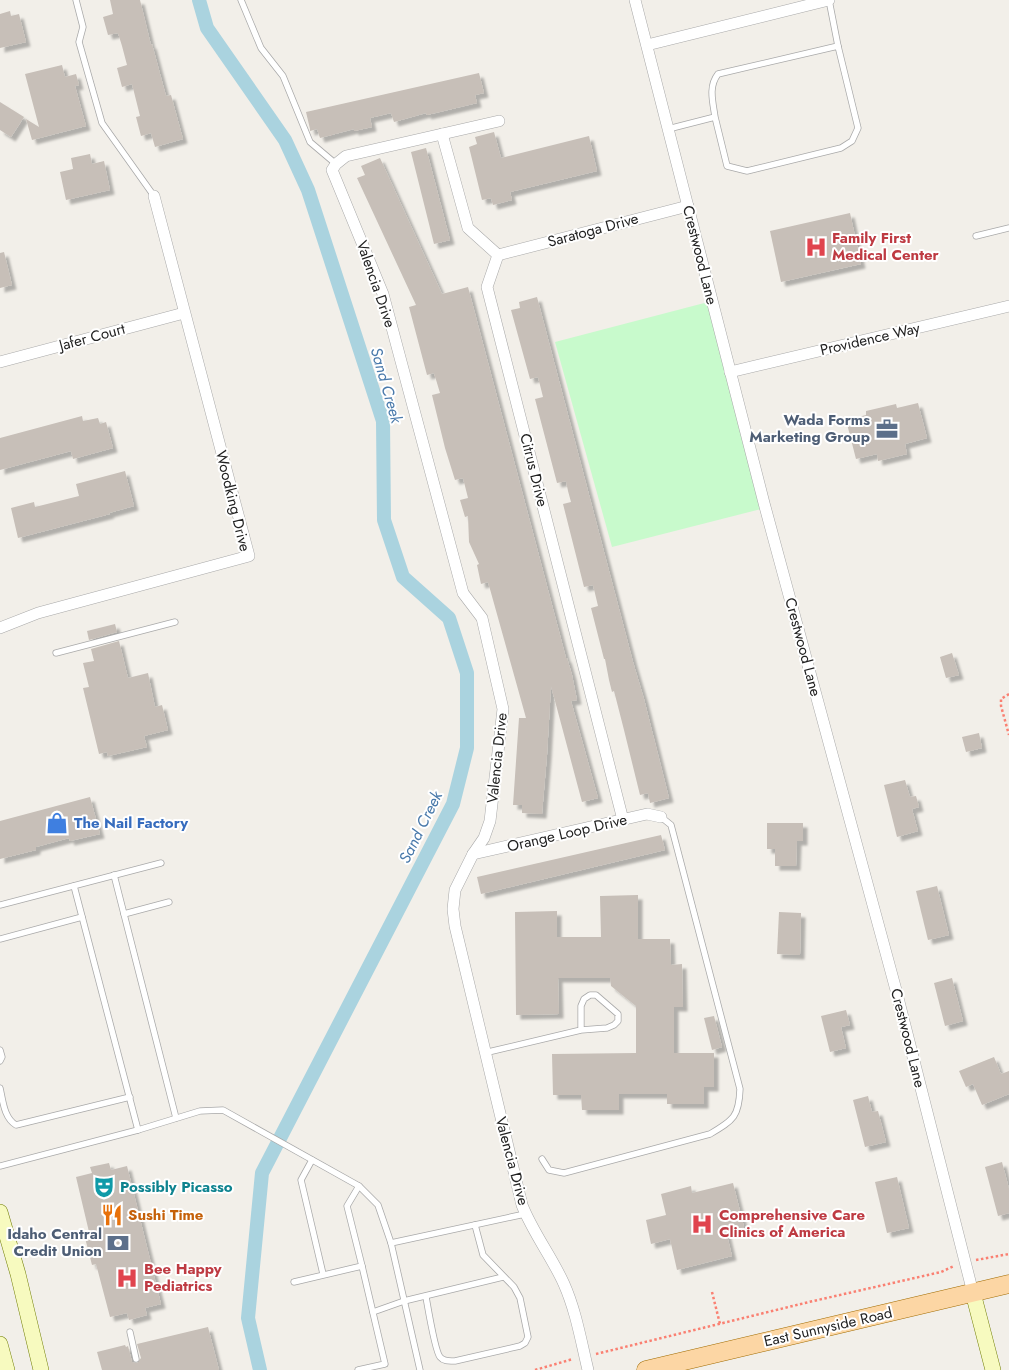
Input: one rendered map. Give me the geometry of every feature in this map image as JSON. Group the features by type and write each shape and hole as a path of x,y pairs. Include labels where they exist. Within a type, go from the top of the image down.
{"main road":[{"path":"0,1212 18,1274 41,1370"},
{"name":"East Sunnyside Road","path":"646,1370 1009,1284"},
{"path":"973,1293 993,1370"},
{"path":"0,1344 7,1370"}],"street":[{"name":"Crestwood Lane","path":"635,0 764,504 896,990 973,1293"},
{"path":"647,45 829,0"},
{"path":"336,164 346,156 499,121"},
{"path":"442,134 468,228 498,255"},
{"name":"Valencia Drive","path":"336,164 332,170 383,294 463,593 482,618 504,709 490,820 484,838 473,854 455,890 453,908 455,926 484,1053 525,1214 564,1284 577,1322 588,1370"},
{"name":"Woodking Drive","path":"0,628 38,613 250,556 154,196"},
{"name":"Saratoga Drive","path":"498,255 688,206"},
{"name":"Citrus Drive","path":"498,255 487,287 623,820"},
{"name":"Providence Way","path":"730,372 1009,306"},
{"name":"Jafer Court","path":"0,362 184,313"},
{"name":"Orange Loop Drive","path":"473,854 647,814 661,817"}],"lane":[{"path":"76,0 83,27 79,42 102,123 154,196"},
{"path":"242,0 261,48 283,76 310,142 336,164"},
{"path":"829,0 858,128 852,142 841,148 746,171 727,166 715,117 711,91 713,81 718,74 838,46"},
{"path":"668,129 715,117"},
{"path":"976,236 1009,228"},
{"path":"56,654 176,622"},
{"path":"542,1159 549,1170 564,1173 710,1134 729,1123 739,1107 740,1088 671,825 661,817"},
{"path":"0,905 162,863"},
{"path":"114,875 176,1118"},
{"path":"74,886 138,1130"},
{"path":"124,914 169,902"},
{"path":"0,939 82,917"},
{"path":"484,1053 581,1030 607,1028 618,1021 618,1014 596,994 590,995 584,999 581,1006 581,1030"},
{"path":"0,1050 1,1059"},
{"path":"0,1088 10,1122 16,1125 130,1097"},
{"path":"0,1166 138,1130 200,1111 223,1110 359,1186 378,1205 391,1243 420,1370"},
{"path":"312,1160 301,1180 324,1274"},
{"path":"358,1370 385,1364 347,1206 359,1186"},
{"path":"391,1243 525,1214"},
{"path":"426,1297 437,1348 440,1357 445,1361 456,1361 520,1346 525,1343 528,1337 520,1298 514,1287 483,1255 475,1225"},
{"path":"294,1282 362,1266"},
{"path":"373,1312 404,1301 503,1277"},
{"path":"130,1332 136,1359"}],"path":[{"path":"1009,694 1001,698 1001,706 1009,735"},
{"path":"978,1260 1009,1254"},
{"path":"606,1352 941,1272 954,1265"},
{"path":"712,1292 720,1324"},
{"path":"535,1370 557,1363"}],"green space":[{"path":"712,301 765,508 612,547 555,342"}],"building":[{"path":"110,0 140,0 166,96 171,95 183,139 155,147 151,133 141,136 136,117 140,116 132,84 122,87 117,68 127,65 118,33 108,35 103,17 113,14"},
{"path":"10,11 11,16 19,14 26,42 0,48 0,14"},
{"path":"62,65 65,77 76,74 79,85 75,86 86,126 32,140 26,119 39,127 25,74"},
{"path":"479,73 484,93 475,95 477,103 427,115 426,113 394,122 391,113 370,118 372,127 354,131 354,129 320,138 317,129 310,131 306,112"},
{"path":"0,102 24,117 11,137 0,130"},
{"path":"494,132 501,158 589,136 597,171 510,192 512,200 493,205 491,198 482,200 469,147 477,144 475,137"},
{"path":"426,148 450,240 434,244 411,152"},
{"path":"90,154 92,164 104,161 110,190 66,200 60,172 73,169 71,158"},
{"path":"380,158 442,294 468,287 572,675 577,700 571,701 598,798 582,802 551,686 542,814 522,813 522,805 513,805 519,718 526,718 488,582 481,584 477,565 479,564 469,542 468,516 465,517 460,500 468,498 463,478 455,480 445,448 432,395 440,393 434,373 427,375 409,307 416,305 357,178 365,175 361,166"},
{"name":"Family First Medical Center","path":"850,213 861,264 781,282 770,231"},
{"path":"4,252 12,285 0,288 0,253"},
{"path":"537,297 669,798 650,803 648,793 640,795 614,691 612,692 591,608 598,606 593,585 584,587 563,504 571,502 566,481 557,483 535,399 543,397 538,377 530,379 511,310 520,308 519,302"},
{"name":"Wada Forms Marketing Group","path":"918,403 927,438 905,444 907,454 878,461 877,454 856,459 846,420 866,415 866,411 896,404 897,408"},
{"path":"82,416 83,421 98,418 100,424 106,422 113,448 73,459 71,451 0,470 0,438"},
{"path":"125,471 134,506 18,538 11,508 34,502 35,507 79,496 76,484"},
{"path":"115,624 117,632 89,640 87,631"},
{"path":"119,641 128,678 148,673 155,707 162,705 168,730 144,736 147,747 108,756 107,752 99,754 83,688 89,687 83,663 94,661 91,649"},
{"path":"952,653 959,675 946,678 940,657"},
{"path":"979,733 982,748 966,752 962,737"},
{"path":"905,780 910,797 916,796 919,807 912,809 918,831 897,837 884,785"},
{"path":"90,797 100,834 70,841 69,838 36,847 36,850 0,859 0,821"},
{"path":"767,823 803,823 803,841 797,841 796,866 775,866 775,849 767,849"},
{"path":"661,835 665,850 481,894 477,877"},
{"path":"937,886 949,935 928,940 916,891"},
{"path":"638,895 638,939 670,939 671,965 682,964 683,1007 674,1007 674,1053 714,1053 714,1087 704,1087 704,1104 667,1104 667,1094 619,1094 619,1110 582,1110 581,1095 553,1095 552,1054 636,1053 636,1006 611,986 610,978 558,978 559,1014 516,1015 515,912 557,911 557,937 601,937 600,896"},
{"path":"779,912 801,913 800,955 777,954"},
{"path":"952,978 963,1021 945,1026 934,983"},
{"path":"846,1010 850,1025 841,1027 846,1048 830,1052 821,1016"},
{"path":"714,1016 722,1047 712,1050 704,1018"},
{"path":"994,1057 1001,1074 1009,1071 1009,1094 982,1105 973,1084 966,1087 959,1071"},
{"path":"868,1096 872,1112 878,1111 886,1142 865,1147 853,1100"},
{"path":"1002,1162 1009,1189 1009,1213 998,1216 985,1167"},
{"path":"109,1163 111,1170 127,1166 161,1304 145,1308 147,1315 129,1320 127,1313 110,1317 96,1264 92,1265 84,1234 89,1232 76,1177 92,1173 90,1167"},
{"path":"897,1177 909,1228 887,1233 875,1182"},
{"path":"733,1183 744,1227 726,1231 732,1256 677,1270 670,1239 651,1244 646,1220 666,1215 661,1194 691,1186 692,1193"},
{"path":"208,1327 219,1370 102,1370 97,1352 125,1345 126,1347 128,1346 132,1362 137,1363 141,1358 137,1344"}],"waterway":[{"name":"Sand Creek","path":"199,0 207,28 285,140 308,190 383,421 384,520 403,577 449,618 467,673 467,748 453,804 262,1173 248,1318 260,1370"}],"place":[{"name":"Family First Medical Center","path":"816,247"},
{"name":"Wada Forms Marketing Group","path":"887,429"},
{"name":"The Nail Factory","path":"57,823"},
{"name":"Possibly Picasso","path":"104,1187"},
{"name":"Sushi Time","path":"112,1215"},
{"name":"Comprehensive Care Clinics of America","path":"702,1224"},
{"name":"Idaho Central Credit Union","path":"118,1243"},
{"name":"Bee Happy Pediatrics","path":"127,1278"}]}
